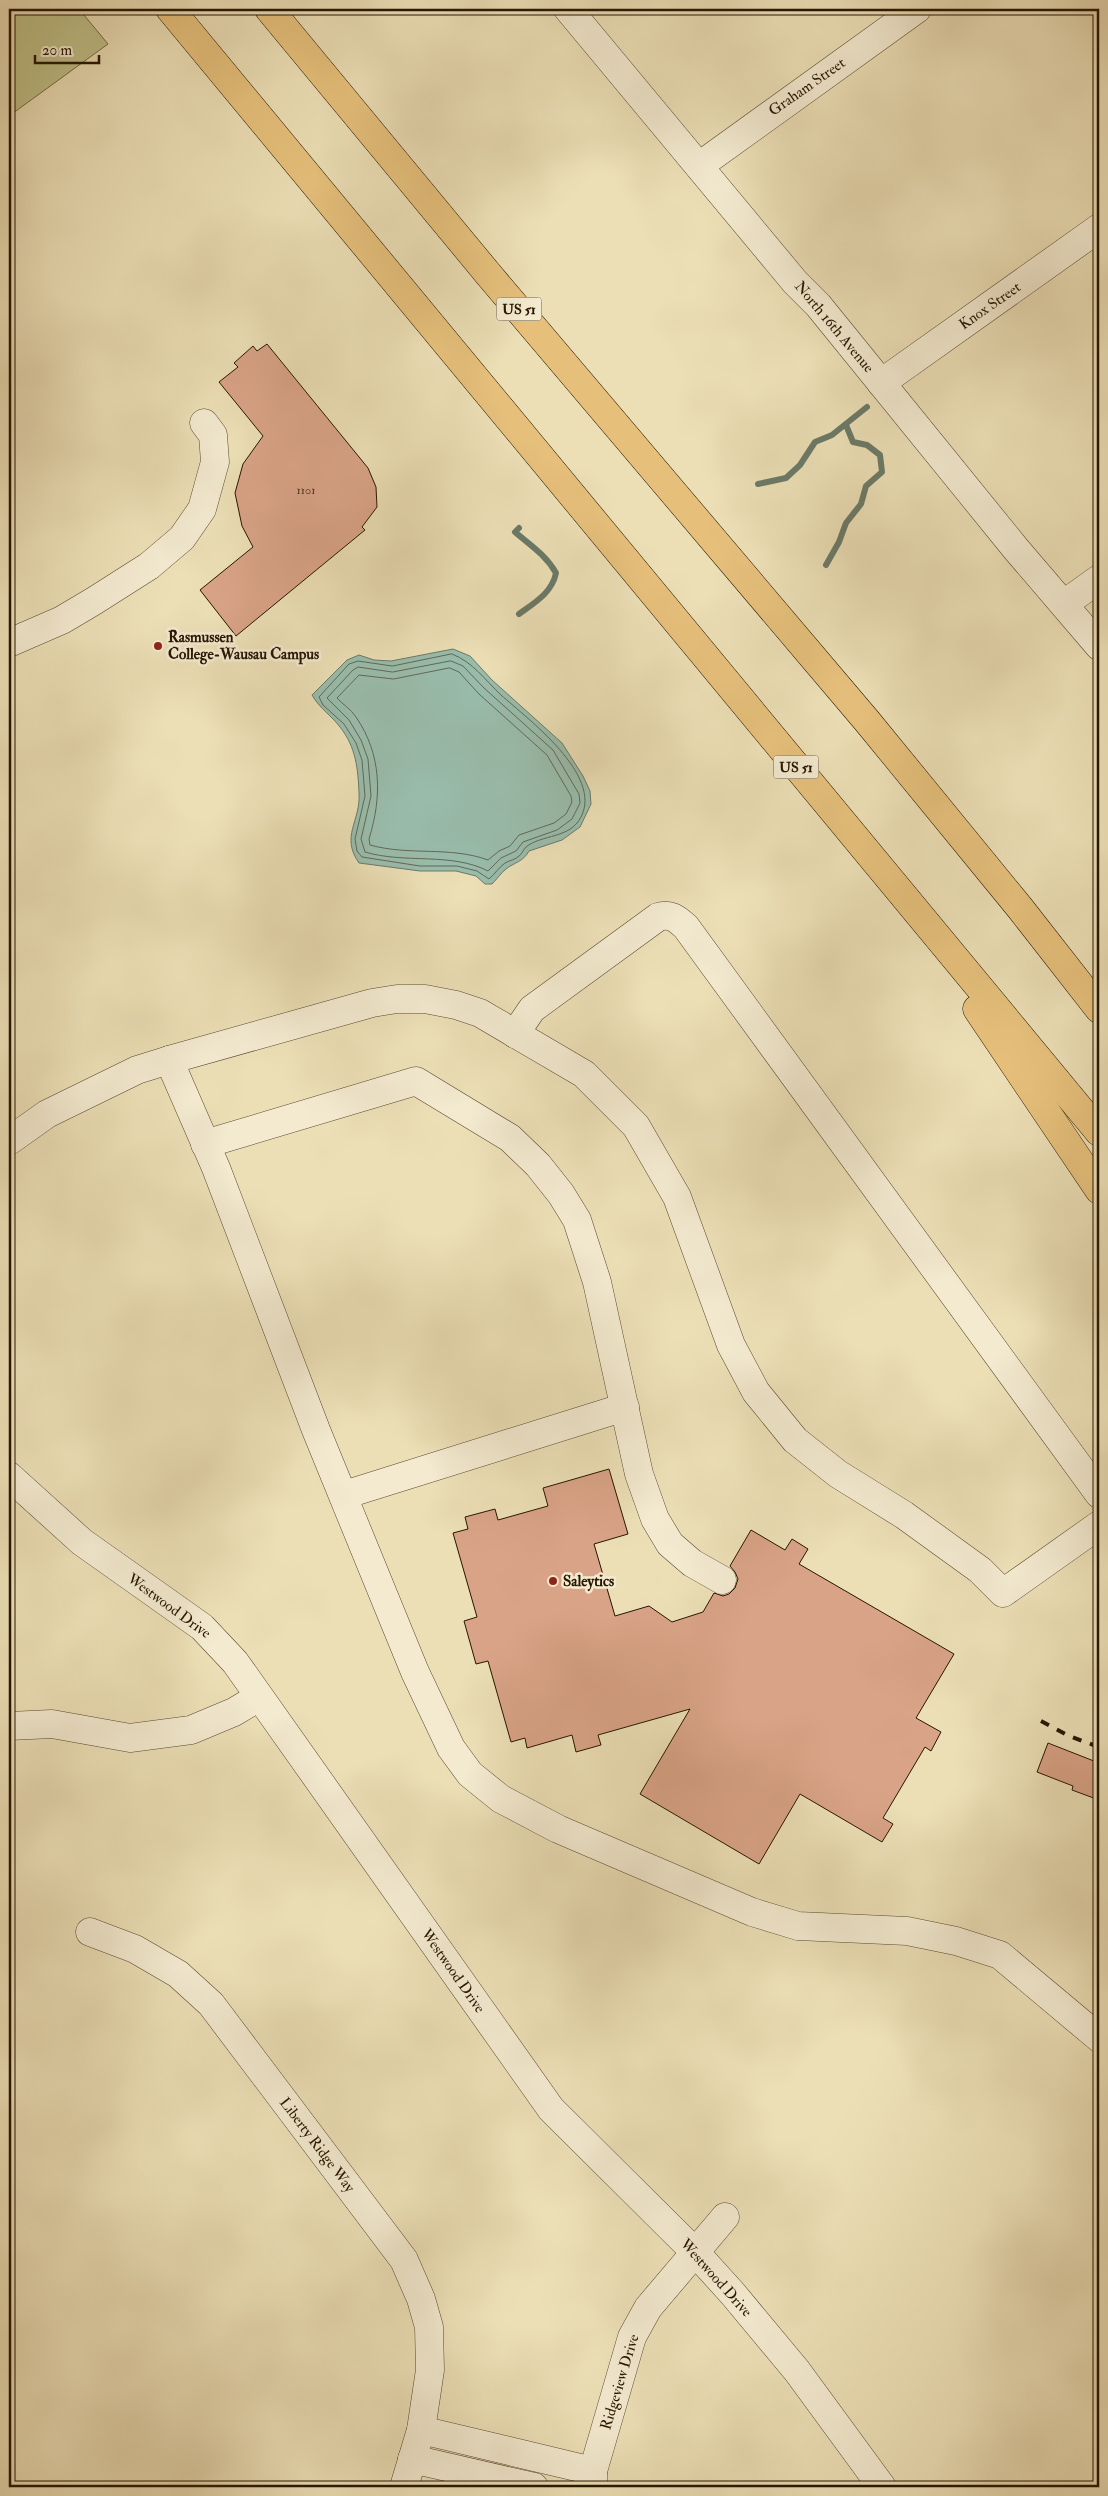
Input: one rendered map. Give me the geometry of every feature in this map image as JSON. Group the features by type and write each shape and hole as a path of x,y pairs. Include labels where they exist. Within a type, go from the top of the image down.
{"highway":[{"name":"US 51","path":"170,9 1099,1132"},
{"name":"US 51","path":"268,9 795,635 1020,908 1099,1009"},
{"path":"1020,908 1099,986"},
{"path":"944,946 984,1021 1099,1190"}],"street":[{"name":"North 16th Avenue","path":"568,9 795,282 818,305 1016,549 1099,646"},
{"name":"Graham Street","path":"699,166 917,9"},
{"name":"Knox Street","path":"881,383 1099,228"},
{"path":"9,643 62,620 94,601 149,566 182,538 202,510 215,462 213,434 204,423"},
{"path":"1064,604 1099,579"},
{"path":"515,1034 532,1009 658,917 666,915 676,918 686,927 1099,1494"},
{"path":"9,1141 47,1114 137,1070 330,1013 397,999 425,999 456,1005 480,1013 584,1074 636,1126 677,1197 731,1345 756,1392 795,1440 838,1474 904,1515 980,1570 1003,1593 1099,1525"},
{"path":"169,1060 206,1144 415,1672 450,1748 470,1774 501,1798 558,1829 752,1912 798,1926 907,1931 956,1941 1000,1956 1099,2038"},
{"path":"206,1144 416,1081 510,1138 538,1166 561,1194 578,1220 597,1282 640,1474 655,1519 670,1544 692,1563 722,1580"},
{"path":"344,1495 625,1407"},
{"name":"Westwood Drive","path":"9,1476 82,1542 202,1627 235,1662 551,2109 695,2252 796,2371 882,2487"},
{"path":"9,1726 52,1724 130,1738 191,1730 234,1712 259,1697"},
{"name":"Liberty Ridge Way","path":"90,1932 135,1949 178,1974 211,2004 404,2260 429,2327 430,2370 421,2430 404,2487"},
{"name":"Ridgeview Drive","path":"593,2479 632,2337 648,2308 725,2217"},
{"path":"421,2430 593,2479"},
{"path":"412,2459 534,2487"}],"green space":[{"path":"9,9 79,9 108,44 9,116"}],"water":[{"path":"453,649 470,656 492,680 562,743 583,776 590,791 591,804 580,827 562,840 529,851 521,860 504,871 492,884 485,884 476,876 456,871 420,871 359,863 351,845 351,836 359,803 358,775 353,750 337,723 318,704 312,695 347,660 359,655 374,660 391,661"}],"building":[{"path":"267,344 368,468 376,487 377,507 362,527 365,530 236,636 200,590 253,547 242,526 235,493 243,464 263,436 219,382 238,367 234,363 253,346 257,351"},
{"path":"609,1469 628,1534 594,1544 615,1616 649,1606 672,1622 703,1612 714,1593 723,1596 729,1594 735,1588 738,1579 730,1566 751,1530 785,1550 792,1539 808,1549 799,1564 954,1654 916,1718 941,1732 931,1751 925,1747 883,1818 893,1824 882,1842 800,1794 759,1864 640,1794 690,1709 598,1735 601,1745 576,1752 572,1735 527,1748 525,1738 511,1742 488,1661 476,1664 464,1621 477,1617 453,1533 468,1529 465,1517 495,1509 498,1520 548,1506 543,1488"},
{"path":"1048,1743 1099,1763 1099,1800 1072,1790 1073,1786 1037,1772"}],"waterway":[{"path":"758,484 786,478 800,465 815,442 832,435 867,407"},
{"path":"826,565 839,542 846,523 861,504 866,486 882,472 880,455 867,445 853,442 846,425"},
{"path":"519,528 515,532 543,556 556,573 551,586 546,592 519,614"}],"railway":[{"path":"1041,1721 1069,1736 1099,1747"}],"place":[{"name":"Rasmussen College-Wausau Campus","path":"158,646"},
{"name":"Saleytics","path":"553,1581"}]}
